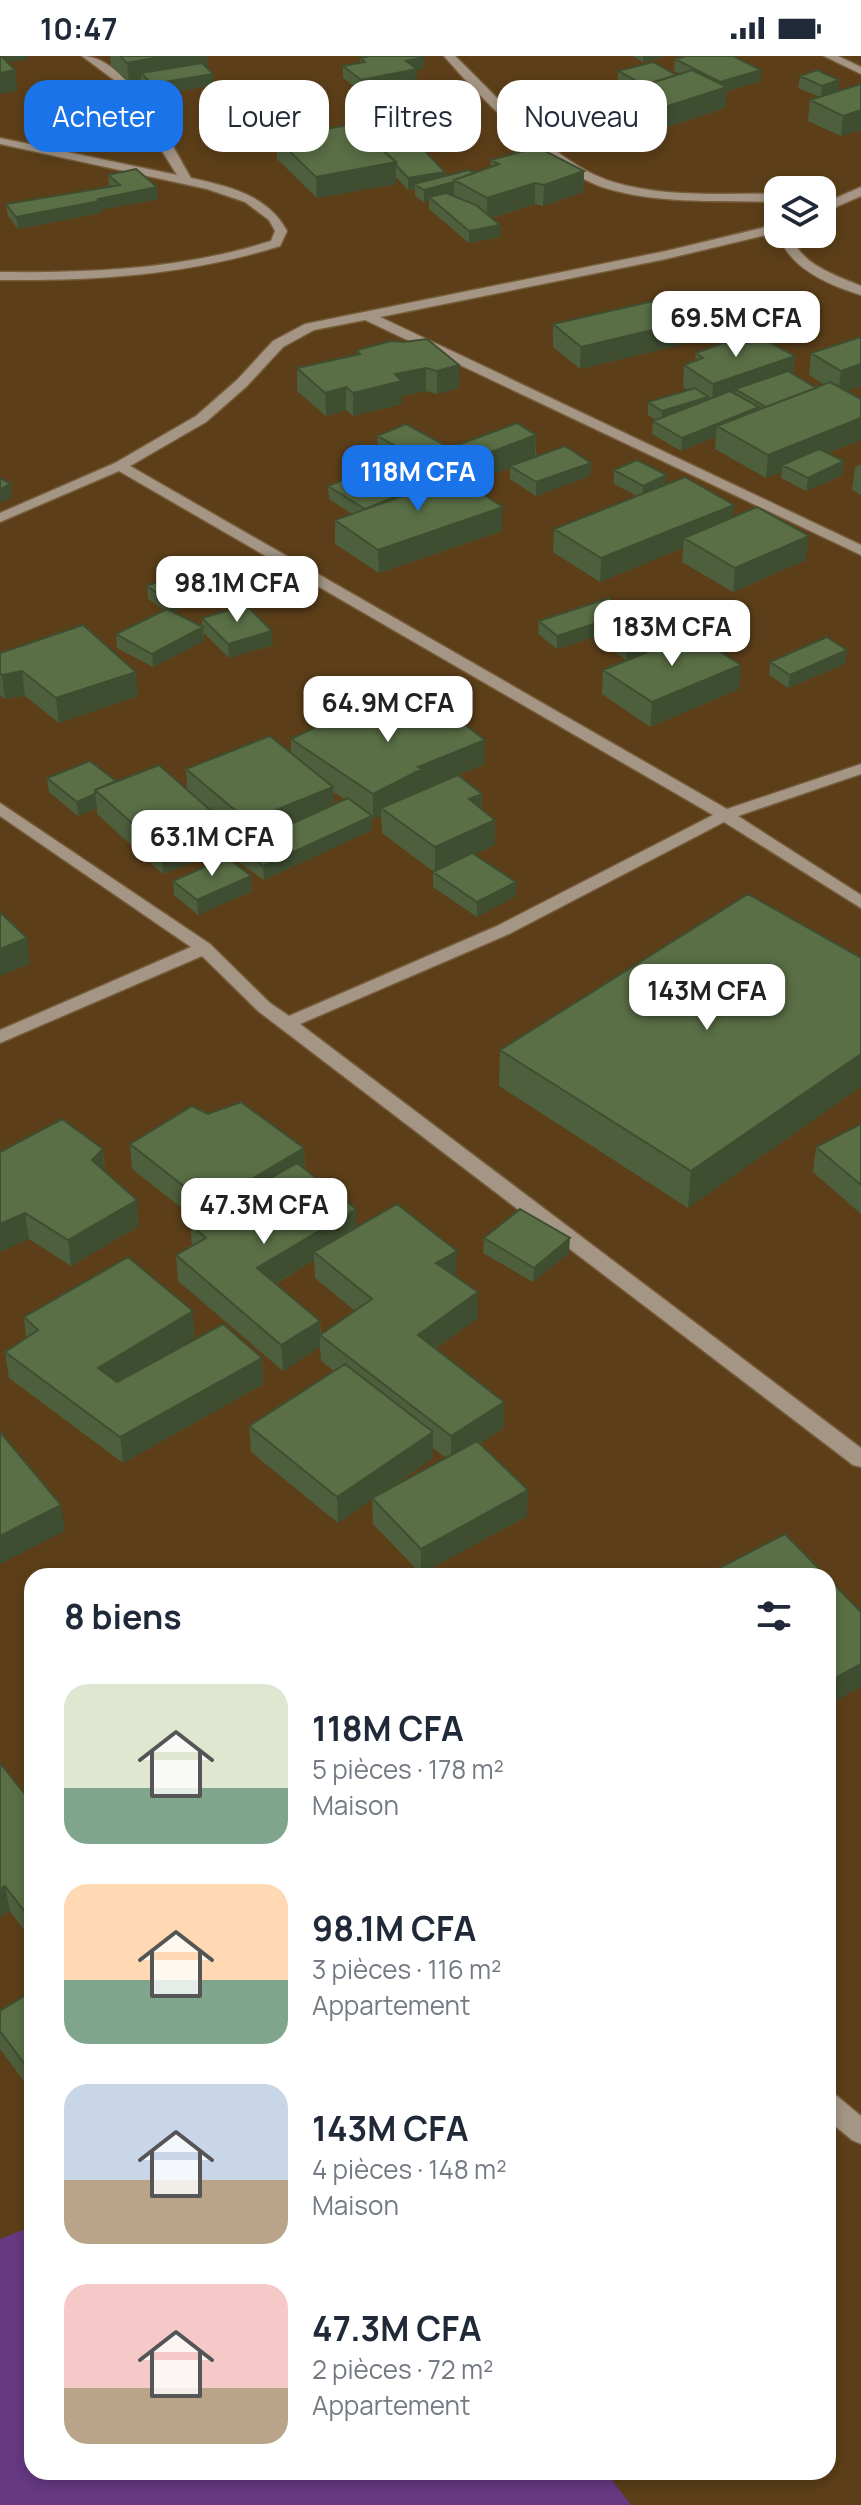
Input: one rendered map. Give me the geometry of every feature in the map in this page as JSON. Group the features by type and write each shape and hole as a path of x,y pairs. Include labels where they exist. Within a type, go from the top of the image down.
{"street":[{"path":"87,56 125,83 185,178"},
{"path":"449,56 543,143 590,177 648,192 764,197"},
{"path":"829,56 861,71"},
{"path":"0,141 185,178 249,199 274,218 281,231 276,243 248,253 163,270 70,277 0,276"},
{"path":"837,202 861,191"},
{"path":"0,518 120,466 201,419 242,383 278,344 310,327 764,231"},
{"path":"790,248 792,254 811,267 861,291"},
{"path":"368,316 861,551"},
{"path":"120,466 725,815 861,903"},
{"path":"287,1023 503,930 725,815 861,769"},
{"path":"0,808 204,948 264,1007 861,1459"},
{"path":"0,1037 204,948"},
{"path":"836,2111 861,2132"}],"shaded area":[{"path":"24,2230 24,2480 612,2480 631,2505 0,2505 0,2239"}],"building":[{"path":"1,56 15,70 0,73"},
{"path":"120,56 164,56 127,63"},
{"path":"733,56 761,70 720,82 675,59"},
{"path":"424,57 406,61 417,69 361,80 343,66 365,62 360,58"},
{"path":"653,62 676,75 660,80 635,80 618,71"},
{"path":"202,63 213,74 176,80 148,80 141,73"},
{"path":"692,70 727,87 667,106 667,80 661,80"},
{"path":"817,70 839,80 822,86 800,76"},
{"path":"861,84 861,110 843,116 810,100"},
{"path":"345,126 345,152 385,152 396,162 316,177 290,152 329,152 329,128"},
{"path":"384,152 426,152 445,172 408,178"},
{"path":"521,152 547,152 584,171 544,185 535,183 487,198 454,180 499,164 491,160"},
{"path":"136,169 157,187 16,217 6,204 120,185 108,175"},
{"path":"469,170 474,173 424,190 414,184"},
{"path":"446,193 476,205 500,225 469,231 429,197"},
{"path":"658,300 686,322 581,347 553,324"},
{"path":"861,337 861,364 841,371 811,353"},
{"path":"762,338 795,356 713,384 684,365 703,358 696,353 731,340 747,343"},
{"path":"427,339 459,365 437,371 426,368 395,374 402,381 353,393 346,387 325,393 297,368 360,354 357,350 391,341"},
{"path":"788,371 816,388 766,407 735,389"},
{"path":"830,382 861,399 861,418 768,455 717,426"},
{"path":"695,388 708,397 662,411 648,402"},
{"path":"730,391 759,407 682,438 653,421"},
{"path":"517,423 536,435 470,460 464,457 438,469 377,436 406,424 450,448"},
{"path":"565,446 591,463 536,482 510,466"},
{"path":"819,449 844,461 808,478 782,465"},
{"path":"396,459 434,481 365,509 328,486"},
{"path":"637,460 667,475 643,486 614,470"},
{"path":"456,477 503,507 378,550 335,520"},
{"path":"685,477 734,505 601,558 554,529"},
{"path":"0,478 11,484 0,489"},
{"path":"757,507 809,536 735,568 684,538"},
{"path":"197,565 219,578 168,600 147,586"},
{"path":"609,598 628,613 557,636 539,621"},
{"path":"246,605 272,631 228,644 202,618"},
{"path":"167,609 203,627 152,654 116,634"},
{"path":"652,614 672,628 627,646 606,631"},
{"path":"83,625 136,672 56,698 22,671 0,673 0,653"},
{"path":"692,634 741,665 652,702 603,670"},
{"path":"827,637 847,650 790,675 770,662"},
{"path":"431,699 485,740 418,767 422,769 373,794 291,739 348,712 366,724"},
{"path":"270,736 333,787 248,821 186,769"},
{"path":"90,761 116,781 77,802 47,778"},
{"path":"159,765 226,824 161,849 95,790"},
{"path":"458,775 482,794 469,799 495,820 435,847 381,808"},
{"path":"348,798 372,816 263,866 239,848"},
{"path":"472,853 516,882 477,902 433,872"},
{"path":"227,857 251,876 197,900 173,881"},
{"path":"748,894 861,958 861,1054 691,1171 500,1050"},
{"path":"0,912 27,938 0,949"},
{"path":"241,1102 304,1148 208,1205 130,1144 192,1106 208,1114"},
{"path":"62,1119 103,1149 92,1160 137,1200 68,1240 25,1213 0,1224 0,1152"},
{"path":"861,1124 861,1185 816,1147"},
{"path":"297,1163 356,1209 257,1268 320,1321 281,1345 176,1255 206,1238 190,1224"},
{"path":"397,1204 457,1251 436,1263 478,1292 418,1335 504,1402 451,1436 320,1335 372,1299 314,1252"},
{"path":"520,1209 570,1238 534,1268 484,1238"},
{"path":"128,1257 193,1311 98,1368 117,1382 223,1324 262,1358 120,1437 5,1352 38,1330 24,1317"},
{"path":"345,1364 433,1432 337,1497 249,1426"},
{"path":"0,1432 61,1505 0,1536"},
{"path":"477,1441 528,1490 421,1549 372,1498"},
{"path":"785,1534 818,1568 719,1568"},
{"path":"836,1586 861,1612 861,1664 836,1678"},
{"path":"0,1763 24,1793 24,1911 5,1886 0,1889"},
{"path":"24,1996 24,2063 0,2031 0,2011"}]}
